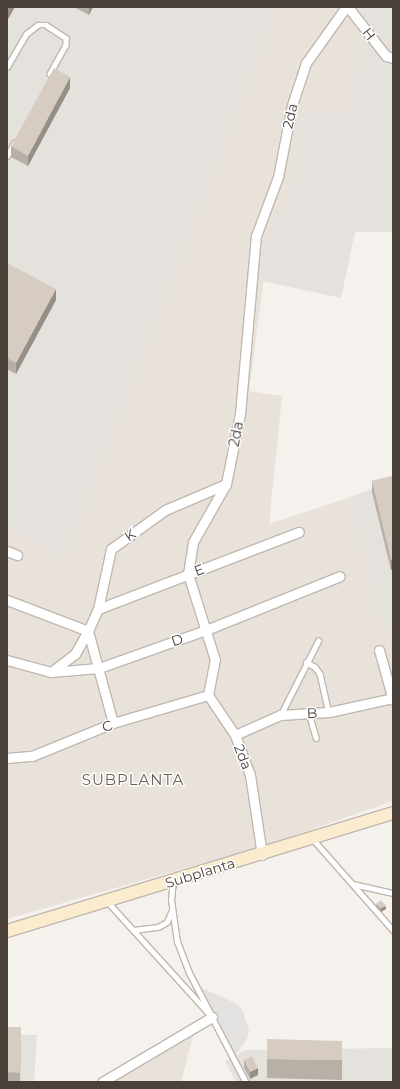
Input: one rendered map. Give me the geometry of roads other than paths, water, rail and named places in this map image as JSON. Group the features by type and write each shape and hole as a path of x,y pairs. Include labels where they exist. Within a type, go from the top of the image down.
{"street":[{"name":"H","path":"347,7 386,56 393,58"},
{"name":"2da","path":"262,855 250,775 235,735 208,695 215,660 188,574 193,542 226,484 240,414 256,236 278,177 292,105 306,63 347,7"},
{"name":"K","path":"51,672 75,654 88,631 98,609 111,549 165,510 226,484"},
{"name":"E","path":"98,609 299,532"},
{"path":"7,551 17,555"},
{"name":"D","path":"7,660 51,672 98,668 206,630 340,576"},
{"path":"7,600 88,631 113,722"},
{"path":"379,650 393,699"},
{"name":"C","path":"7,758 32,756 113,722 208,695"},
{"name":"B","path":"235,735 280,715 329,712 393,699"},
{"name":"Subplanta","path":"7,931 262,855 393,813"},
{"path":"102,1082 212,1017"}],"lane":[{"path":"7,68 31,29 38,25 46,25 66,38 66,45 47,80"},
{"path":"7,156 18,135"},
{"path":"280,715 318,641"},
{"path":"306,662 315,667 320,674 329,712"},
{"path":"309,713 316,738"},
{"path":"312,838 393,930"},
{"path":"173,881 172,909 178,942 189,973 246,1082"},
{"path":"353,884 393,893"},
{"path":"107,901 212,1017"},
{"path":"133,930 158,927 167,922 172,909"}],"district":[{"name":"SUBPLANTA","path":"133,780"}]}
